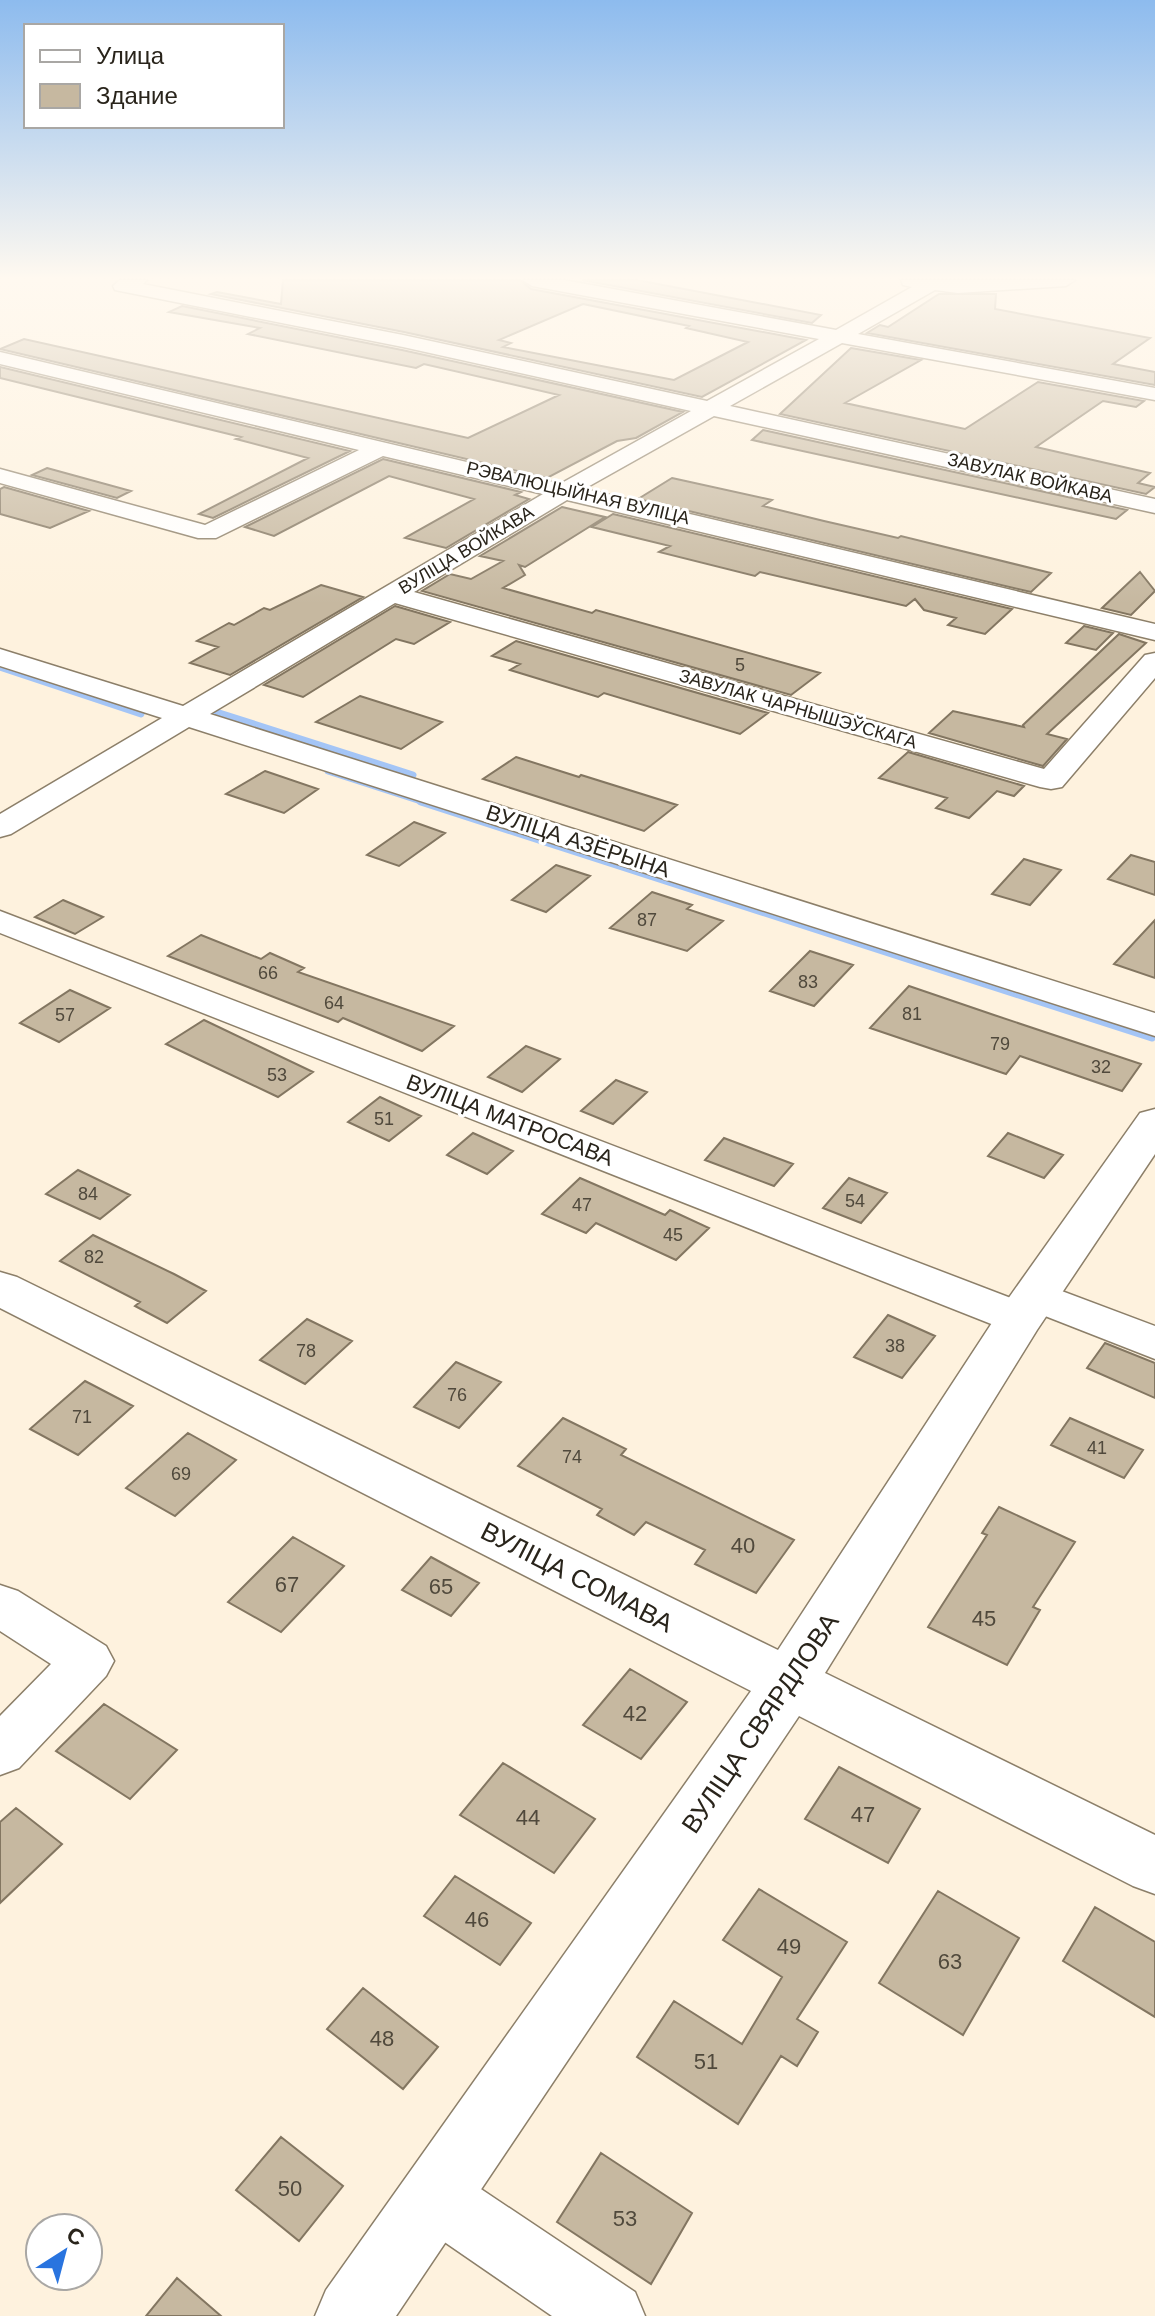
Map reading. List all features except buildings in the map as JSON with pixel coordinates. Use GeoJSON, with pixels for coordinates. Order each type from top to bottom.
{"type":"FeatureCollection","features":[{"type":"Feature","properties":{"kind":"main road","name":"ВУЛІЦА СВЯРДЛОВА"},"geometry":{"type":"LineString","coordinates":[[352,2316],[824,1630],[1027,1307],[1155,1122]]}},
{"type":"Feature","properties":{"kind":"main road","name":"ВУЛІЦА СОМАВА"},"geometry":{"type":"LineString","coordinates":[[0,1288],[1155,1866]]}},
{"type":"Feature","properties":{"kind":"street","name":"РЭВАЛЮЦЫЙНАЯ ВУЛІЦА"},"geometry":{"type":"LineString","coordinates":[[129,388],[1155,632]]}},
{"type":"Feature","properties":{"kind":"street","name":"ЗАВУЛАК ВОЙКАВА"},"geometry":{"type":"LineString","coordinates":[[621,388],[1155,506]]}},
{"type":"Feature","properties":{"kind":"street","name":"ВУЛІЦА ВОЙКАВА"},"geometry":{"type":"LineString","coordinates":[[0,827],[566,490],[749,388]]}},
{"type":"Feature","properties":{"kind":"street"},"geometry":{"type":"LineString","coordinates":[[1122,388],[1155,394]]}},
{"type":"Feature","properties":{"kind":"street"},"geometry":{"type":"LineString","coordinates":[[0,476],[207,533],[383,447]]}},
{"type":"Feature","properties":{"kind":"street","name":"ЗАВУЛАК ЧАРНЫШЭЎСКАГА"},"geometry":{"type":"LineString","coordinates":[[392,594],[1051,780],[1155,661]]}},
{"type":"Feature","properties":{"kind":"street","name":"ВУЛІЦА АЗЁРЫНА"},"geometry":{"type":"LineString","coordinates":[[0,657],[1155,1025]]}},
{"type":"Feature","properties":{"kind":"street","name":"ВУЛІЦА МАТРОСАВА"},"geometry":{"type":"LineString","coordinates":[[0,921],[1027,1307],[1155,1343]]}},
{"type":"Feature","properties":{"kind":"street"},"geometry":{"type":"LineString","coordinates":[[0,1605],[88,1661],[0,1752]]}},
{"type":"Feature","properties":{"kind":"street"},"geometry":{"type":"LineString","coordinates":[[434,2196],[611,2316]]}},
{"type":"Feature","properties":{"kind":"waterway"},"geometry":{"type":"LineString","coordinates":[[0,667],[141,714]]}},
{"type":"Feature","properties":{"kind":"waterway"},"geometry":{"type":"LineString","coordinates":[[213,711],[413,775]]}},
{"type":"Feature","properties":{"kind":"waterway"},"geometry":{"type":"LineString","coordinates":[[328,771],[427,803]]}},
{"type":"Feature","properties":{"kind":"waterway"},"geometry":{"type":"LineString","coordinates":[[421,801],[1152,1037]]}}]}
